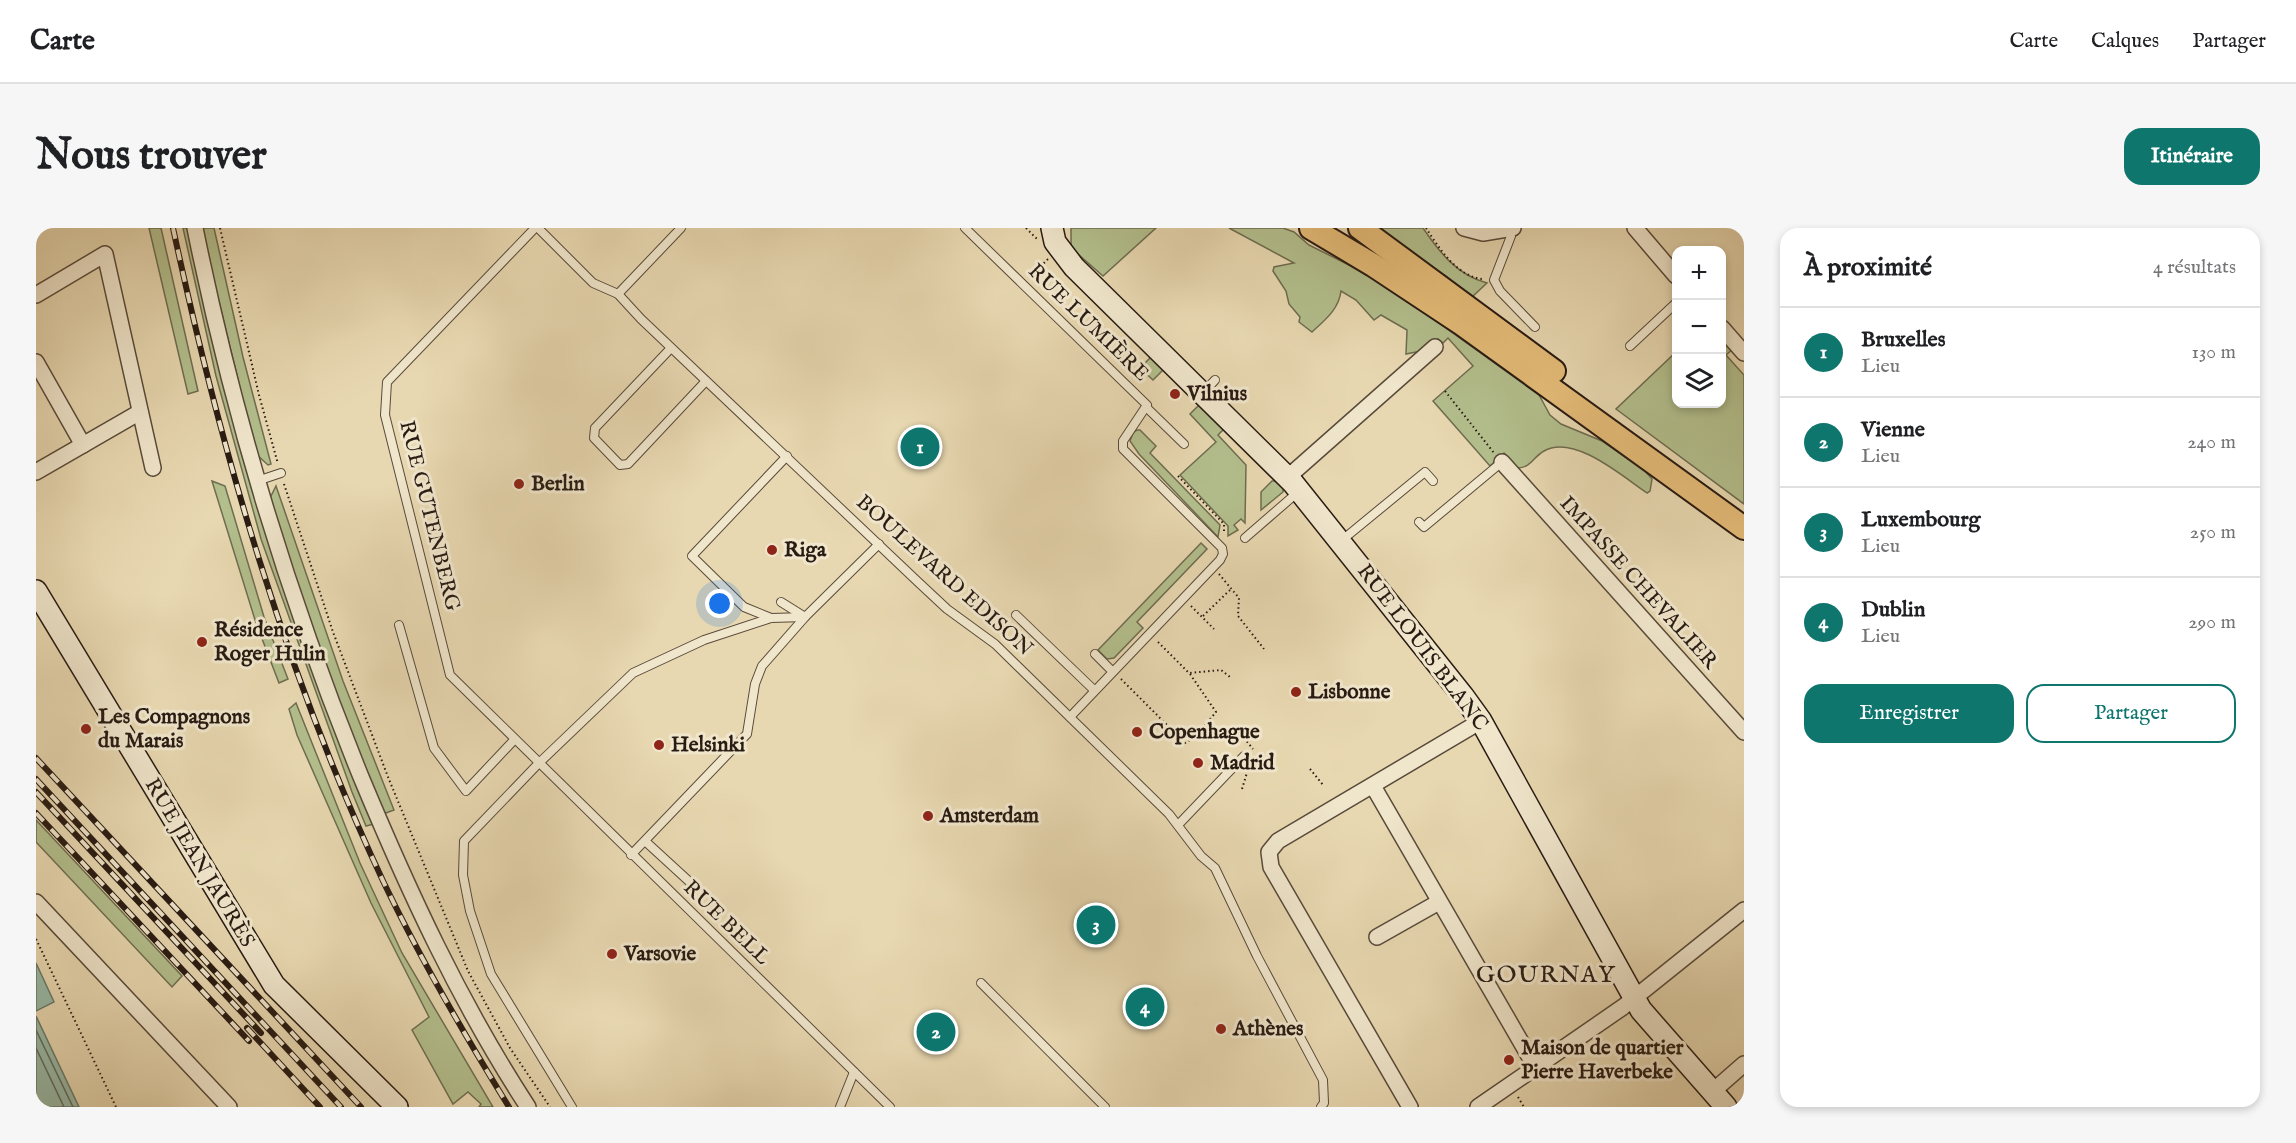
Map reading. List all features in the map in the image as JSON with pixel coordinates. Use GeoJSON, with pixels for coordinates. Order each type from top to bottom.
{"type":"FeatureCollection","features":[{"type":"Feature","properties":{"kind":"main road"},"geometry":{"type":"LineString","coordinates":[[1311,228],[1454,318],[1744,528]]}},
{"type":"Feature","properties":{"kind":"main road"},"geometry":{"type":"LineString","coordinates":[[1360,228],[1744,513]]}},
{"type":"Feature","properties":{"kind":"street"},"geometry":{"type":"LineString","coordinates":[[195,228],[231,386],[257,481],[312,650],[412,899],[467,1007],[528,1107]]}},
{"type":"Feature","properties":{"kind":"street","name":"RUE LOUIS BLANC"},"geometry":{"type":"LineString","coordinates":[[1052,228],[1055,242],[1074,267],[1209,386],[1293,484],[1481,721],[1591,906],[1634,999],[1648,1019],[1719,1100]]}},
{"type":"Feature","properties":{"kind":"street","name":"RUE LOUIS BLANC"},"geometry":{"type":"LineString","coordinates":[[1061,228],[1062,243],[1074,267]]}},
{"type":"Feature","properties":{"kind":"street"},"geometry":{"type":"LineString","coordinates":[[1464,228],[1483,233],[1512,229]]}},
{"type":"Feature","properties":{"kind":"street"},"geometry":{"type":"LineString","coordinates":[[1635,228],[1672,270]]}},
{"type":"Feature","properties":{"kind":"street"},"geometry":{"type":"LineString","coordinates":[[36,295],[105,254],[153,468]]}},
{"type":"Feature","properties":{"kind":"street"},"geometry":{"type":"LineString","coordinates":[[1726,333],[1744,353]]}},
{"type":"Feature","properties":{"kind":"street"},"geometry":{"type":"LineString","coordinates":[[1293,484],[1435,347]]}},
{"type":"Feature","properties":{"kind":"street"},"geometry":{"type":"LineString","coordinates":[[36,362],[83,445]]}},
{"type":"Feature","properties":{"kind":"street"},"geometry":{"type":"LineString","coordinates":[[36,472],[140,412]]}},
{"type":"Feature","properties":{"kind":"street","name":"IMPASSE CHEVALIER"},"geometry":{"type":"LineString","coordinates":[[1502,462],[1744,732]]}},
{"type":"Feature","properties":{"kind":"street","name":"RUE JEAN JAURÈS"},"geometry":{"type":"LineString","coordinates":[[36,591],[274,985],[397,1107]]}},
{"type":"Feature","properties":{"kind":"street"},"geometry":{"type":"LineString","coordinates":[[1410,1107],[1271,867],[1269,858],[1271,848],[1481,721]]}},
{"type":"Feature","properties":{"kind":"street"},"geometry":{"type":"LineString","coordinates":[[1373,786],[1536,1068]]}},
{"type":"Feature","properties":{"kind":"street"},"geometry":{"type":"LineString","coordinates":[[36,902],[229,1107]]}},
{"type":"Feature","properties":{"kind":"street"},"geometry":{"type":"LineString","coordinates":[[1377,937],[1439,902]]}},
{"type":"Feature","properties":{"kind":"street"},"geometry":{"type":"LineString","coordinates":[[1478,1107],[1634,999],[1744,910]]}},
{"type":"Feature","properties":{"kind":"street"},"geometry":{"type":"LineString","coordinates":[[1719,1100],[1744,1064]]}},
{"type":"Feature","properties":{"kind":"lane"},"geometry":{"type":"LineString","coordinates":[[537,228],[593,284],[618,294],[681,228]]}},
{"type":"Feature","properties":{"kind":"lane","name":"RUE GUTENBERG"},"geometry":{"type":"LineString","coordinates":[[537,228],[387,382],[385,416],[450,675],[538,764]]}},
{"type":"Feature","properties":{"kind":"lane","name":"RUE LUMIÈRE"},"geometry":{"type":"LineString","coordinates":[[965,228],[1148,405],[1123,441],[1123,449],[1223,551]]}},
{"type":"Feature","properties":{"kind":"lane"},"geometry":{"type":"LineString","coordinates":[[1512,229],[1494,276],[1500,291],[1535,327]]}},
{"type":"Feature","properties":{"kind":"lane","name":"BOULEVARD EDISON"},"geometry":{"type":"LineString","coordinates":[[618,294],[671,348],[947,609],[995,644],[1178,825],[1202,856],[1213,866],[1257,956],[1323,1080],[1325,1090],[1321,1107]]}},
{"type":"Feature","properties":{"kind":"lane"},"geometry":{"type":"LineString","coordinates":[[1630,346],[1672,308]]}},
{"type":"Feature","properties":{"kind":"lane"},"geometry":{"type":"LineString","coordinates":[[671,348],[595,428],[594,438],[620,465],[628,465],[706,381]]}},
{"type":"Feature","properties":{"kind":"lane"},"geometry":{"type":"LineString","coordinates":[[1147,408],[1184,444]]}},
{"type":"Feature","properties":{"kind":"lane"},"geometry":{"type":"LineString","coordinates":[[771,618],[744,607],[692,556],[787,456]]}},
{"type":"Feature","properties":{"kind":"lane"},"geometry":{"type":"LineString","coordinates":[[1419,522],[1424,527],[1502,462]]}},
{"type":"Feature","properties":{"kind":"lane"},"geometry":{"type":"LineString","coordinates":[[1340,542],[1425,472],[1433,481]]}},
{"type":"Feature","properties":{"kind":"lane"},"geometry":{"type":"LineString","coordinates":[[257,481],[281,473]]}},
{"type":"Feature","properties":{"kind":"lane"},"geometry":{"type":"LineString","coordinates":[[1245,538],[1293,484]]}},
{"type":"Feature","properties":{"kind":"lane"},"geometry":{"type":"LineString","coordinates":[[631,855],[747,734],[755,684],[762,666],[805,618],[879,544]]}},
{"type":"Feature","properties":{"kind":"lane"},"geometry":{"type":"LineString","coordinates":[[1070,717],[1213,567],[1223,551]]}},
{"type":"Feature","properties":{"kind":"lane"},"geometry":{"type":"LineString","coordinates":[[781,602],[805,618]]}},
{"type":"Feature","properties":{"kind":"lane"},"geometry":{"type":"LineString","coordinates":[[1016,615],[1094,690]]}},
{"type":"Feature","properties":{"kind":"lane"},"geometry":{"type":"LineString","coordinates":[[572,1107],[491,974],[470,911],[463,875],[464,841],[538,764],[633,673],[704,640],[771,618],[805,618]]}},
{"type":"Feature","properties":{"kind":"lane"},"geometry":{"type":"LineString","coordinates":[[399,625],[434,748],[466,791],[514,740]]}},
{"type":"Feature","properties":{"kind":"lane"},"geometry":{"type":"LineString","coordinates":[[1095,654],[1112,671]]}},
{"type":"Feature","properties":{"kind":"lane"},"geometry":{"type":"LineString","coordinates":[[1178,825],[1244,756]]}},
{"type":"Feature","properties":{"kind":"lane","name":"RUE BELL"},"geometry":{"type":"LineString","coordinates":[[538,764],[890,1107]]}},
{"type":"Feature","properties":{"kind":"lane"},"geometry":{"type":"LineString","coordinates":[[645,841],[693,885]]}},
{"type":"Feature","properties":{"kind":"lane"},"geometry":{"type":"LineString","coordinates":[[981,983],[1105,1107]]}},
{"type":"Feature","properties":{"kind":"lane"},"geometry":{"type":"LineString","coordinates":[[840,1107],[854,1072]]}},
{"type":"Feature","properties":{"kind":"path"},"geometry":{"type":"LineString","coordinates":[[220,228],[253,371],[281,473],[337,644],[388,777],[468,971],[510,1048],[550,1107]]}},
{"type":"Feature","properties":{"kind":"path"},"geometry":{"type":"LineString","coordinates":[[1426,228],[1436,244],[1464,272],[1482,279],[1494,276]]}},
{"type":"Feature","properties":{"kind":"path"},"geometry":{"type":"LineString","coordinates":[[1029,278],[1051,255]]}},
{"type":"Feature","properties":{"kind":"path"},"geometry":{"type":"LineString","coordinates":[[1445,391],[1502,462]]}},
{"type":"Feature","properties":{"kind":"path"},"geometry":{"type":"LineString","coordinates":[[1178,476],[1224,524],[1223,551]]}},
{"type":"Feature","properties":{"kind":"path"},"geometry":{"type":"LineString","coordinates":[[1213,567],[1239,598],[1238,616],[1264,649]]}},
{"type":"Feature","properties":{"kind":"path"},"geometry":{"type":"LineString","coordinates":[[1202,617],[1231,589]]}},
{"type":"Feature","properties":{"kind":"path"},"geometry":{"type":"LineString","coordinates":[[1183,598],[1214,628]]}},
{"type":"Feature","properties":{"kind":"path"},"geometry":{"type":"LineString","coordinates":[[1112,671],[1185,742],[1197,739],[1216,712],[1190,673],[1149,633]]}},
{"type":"Feature","properties":{"kind":"path"},"geometry":{"type":"LineString","coordinates":[[1190,673],[1221,670],[1230,677]]}},
{"type":"Feature","properties":{"kind":"path"},"geometry":{"type":"LineString","coordinates":[[1310,769],[1323,785]]}},
{"type":"Feature","properties":{"kind":"path"},"geometry":{"type":"LineString","coordinates":[[36,939],[116,1107]]}},
{"type":"Feature","properties":{"kind":"green space"},"geometry":{"type":"Polygon","coordinates":[[[149,228],[161,228],[198,391],[188,394],[149,228]]]}},
{"type":"Feature","properties":{"kind":"green space"},"geometry":{"type":"Polygon","coordinates":[[[183,228],[188,228],[238,441],[253,493],[299,635],[374,824],[366,826],[352,792],[261,539],[216,376],[183,228]]]}},
{"type":"Feature","properties":{"kind":"green space"},"geometry":{"type":"Polygon","coordinates":[[[201,228],[214,228],[243,357],[271,464],[268,465],[256,454],[201,228]]]}},
{"type":"Feature","properties":{"kind":"green space"},"geometry":{"type":"Polygon","coordinates":[[[1071,228],[1156,228],[1103,276],[1071,248],[1071,228]]]}},
{"type":"Feature","properties":{"kind":"green space"},"geometry":{"type":"Polygon","coordinates":[[[1229,228],[1283,228],[1294,232],[1309,245],[1357,269],[1411,303],[1539,395],[1550,415],[1561,424],[1602,441],[1644,470],[1652,479],[1650,491],[1647,493],[1597,459],[1569,448],[1556,447],[1544,451],[1526,466],[1518,468],[1504,453],[1490,466],[1433,401],[1473,366],[1448,338],[1443,343],[1438,339],[1426,350],[1406,354],[1407,330],[1381,315],[1374,320],[1356,300],[1341,291],[1334,309],[1312,332],[1299,322],[1300,317],[1289,304],[1286,291],[1273,271],[1274,267],[1294,263],[1229,228]]]}},
{"type":"Feature","properties":{"kind":"green space"},"geometry":{"type":"Polygon","coordinates":[[[1370,228],[1423,228],[1458,269],[1487,283],[1472,297],[1446,276],[1370,228]]]}},
{"type":"Feature","properties":{"kind":"green space"},"geometry":{"type":"Polygon","coordinates":[[[1726,341],[1733,349],[1726,355],[1726,341]]]}},
{"type":"Feature","properties":{"kind":"green space"},"geometry":{"type":"Polygon","coordinates":[[[1154,354],[1167,366],[1153,380],[1140,368],[1154,354]]]}},
{"type":"Feature","properties":{"kind":"green space"},"geometry":{"type":"Polygon","coordinates":[[[1726,355],[1744,375],[1744,504],[1616,409],[1672,356],[1672,408],[1726,408],[1726,355]]]}},
{"type":"Feature","properties":{"kind":"green space"},"geometry":{"type":"Polygon","coordinates":[[[1203,401],[1227,426],[1218,435],[1246,465],[1245,523],[1241,519],[1234,525],[1238,530],[1228,536],[1228,526],[1180,475],[1216,442],[1190,414],[1203,401]]]}},
{"type":"Feature","properties":{"kind":"green space"},"geometry":{"type":"Polygon","coordinates":[[[1137,430],[1140,430],[1156,446],[1150,453],[1220,525],[1218,537],[1139,454],[1130,441],[1137,430]]]}},
{"type":"Feature","properties":{"kind":"green space"},"geometry":{"type":"Polygon","coordinates":[[[212,481],[225,486],[264,617],[288,679],[279,683],[256,623],[212,481]]]}},
{"type":"Feature","properties":{"kind":"green space"},"geometry":{"type":"Polygon","coordinates":[[[1272,481],[1283,484],[1283,492],[1261,510],[1261,492],[1272,481]]]}},
{"type":"Feature","properties":{"kind":"green space"},"geometry":{"type":"Polygon","coordinates":[[[276,486],[343,681],[394,810],[383,814],[316,645],[270,498],[276,486]]]}},
{"type":"Feature","properties":{"kind":"green space"},"geometry":{"type":"Polygon","coordinates":[[[1201,543],[1207,549],[1137,622],[1143,628],[1114,658],[1107,659],[1098,650],[1201,543]]]}},
{"type":"Feature","properties":{"kind":"green space"},"geometry":{"type":"Polygon","coordinates":[[[296,703],[360,863],[402,953],[493,1107],[479,1107],[481,1104],[468,1092],[453,1104],[412,1030],[429,1017],[371,903],[297,735],[289,709],[296,703]]]}},
{"type":"Feature","properties":{"kind":"green space"},"geometry":{"type":"Polygon","coordinates":[[[36,820],[182,976],[172,987],[36,842],[36,820]]]}},
{"type":"Feature","properties":{"kind":"water"},"geometry":{"type":"Polygon","coordinates":[[[36,963],[54,1002],[36,1011],[36,963]]]}},
{"type":"Feature","properties":{"kind":"water"},"geometry":{"type":"Polygon","coordinates":[[[36,1016],[79,1107],[36,1107],[36,1016]]]}},
{"type":"Feature","properties":{"kind":"railway"},"geometry":{"type":"LineString","coordinates":[[173,228],[212,396],[235,479],[260,562],[316,724],[398,912],[509,1107]]}},
{"type":"Feature","properties":{"kind":"railway"},"geometry":{"type":"LineString","coordinates":[[36,758],[361,1107]]}},
{"type":"Feature","properties":{"kind":"railway"},"geometry":{"type":"LineString","coordinates":[[36,779],[341,1107]]}},
{"type":"Feature","properties":{"kind":"railway"},"geometry":{"type":"LineString","coordinates":[[36,792],[261,1033]]}},
{"type":"Feature","properties":{"kind":"railway"},"geometry":{"type":"LineString","coordinates":[[36,813],[249,1041]]}},
{"type":"Feature","properties":{"kind":"railway"},"geometry":{"type":"LineString","coordinates":[[247,1028],[320,1107]]}},
{"type":"Feature","properties":{"kind":"place","name":"Vilnius"},"geometry":{"type":"Point","coordinates":[1175,394]}},
{"type":"Feature","properties":{"kind":"place","name":"Bruxelles"},"geometry":{"type":"Point","coordinates":[920,447]}},
{"type":"Feature","properties":{"kind":"place","name":"Berlin"},"geometry":{"type":"Point","coordinates":[519,484]}},
{"type":"Feature","properties":{"kind":"place","name":"Riga"},"geometry":{"type":"Point","coordinates":[772,550]}},
{"type":"Feature","properties":{"kind":"place","name":"Résidence Roger Hulin"},"geometry":{"type":"Point","coordinates":[202,642]}},
{"type":"Feature","properties":{"kind":"place","name":"Lisbonne"},"geometry":{"type":"Point","coordinates":[1296,692]}},
{"type":"Feature","properties":{"kind":"place","name":"Les Compagnons du Marais"},"geometry":{"type":"Point","coordinates":[86,729]}},
{"type":"Feature","properties":{"kind":"place","name":"Copenhague"},"geometry":{"type":"Point","coordinates":[1137,732]}},
{"type":"Feature","properties":{"kind":"place","name":"Helsinki"},"geometry":{"type":"Point","coordinates":[659,745]}},
{"type":"Feature","properties":{"kind":"place","name":"Madrid"},"geometry":{"type":"Point","coordinates":[1198,763]}},
{"type":"Feature","properties":{"kind":"place","name":"Amsterdam"},"geometry":{"type":"Point","coordinates":[928,816]}},
{"type":"Feature","properties":{"kind":"place","name":"Luxembourg"},"geometry":{"type":"Point","coordinates":[1096,925]}},
{"type":"Feature","properties":{"kind":"place","name":"Varsovie"},"geometry":{"type":"Point","coordinates":[612,954]}},
{"type":"Feature","properties":{"kind":"place","name":"Dublin"},"geometry":{"type":"Point","coordinates":[1145,1007]}},
{"type":"Feature","properties":{"kind":"place","name":"Athènes"},"geometry":{"type":"Point","coordinates":[1221,1029]}},
{"type":"Feature","properties":{"kind":"place","name":"Vienne"},"geometry":{"type":"Point","coordinates":[936,1032]}},
{"type":"Feature","properties":{"kind":"place","name":"Maison de quartier Pierre Haverbeke"},"geometry":{"type":"Point","coordinates":[1509,1060]}},
{"type":"Feature","properties":{"kind":"district","name":"GOURNAY"},"geometry":{"type":"Point","coordinates":[1546,975]}}]}
